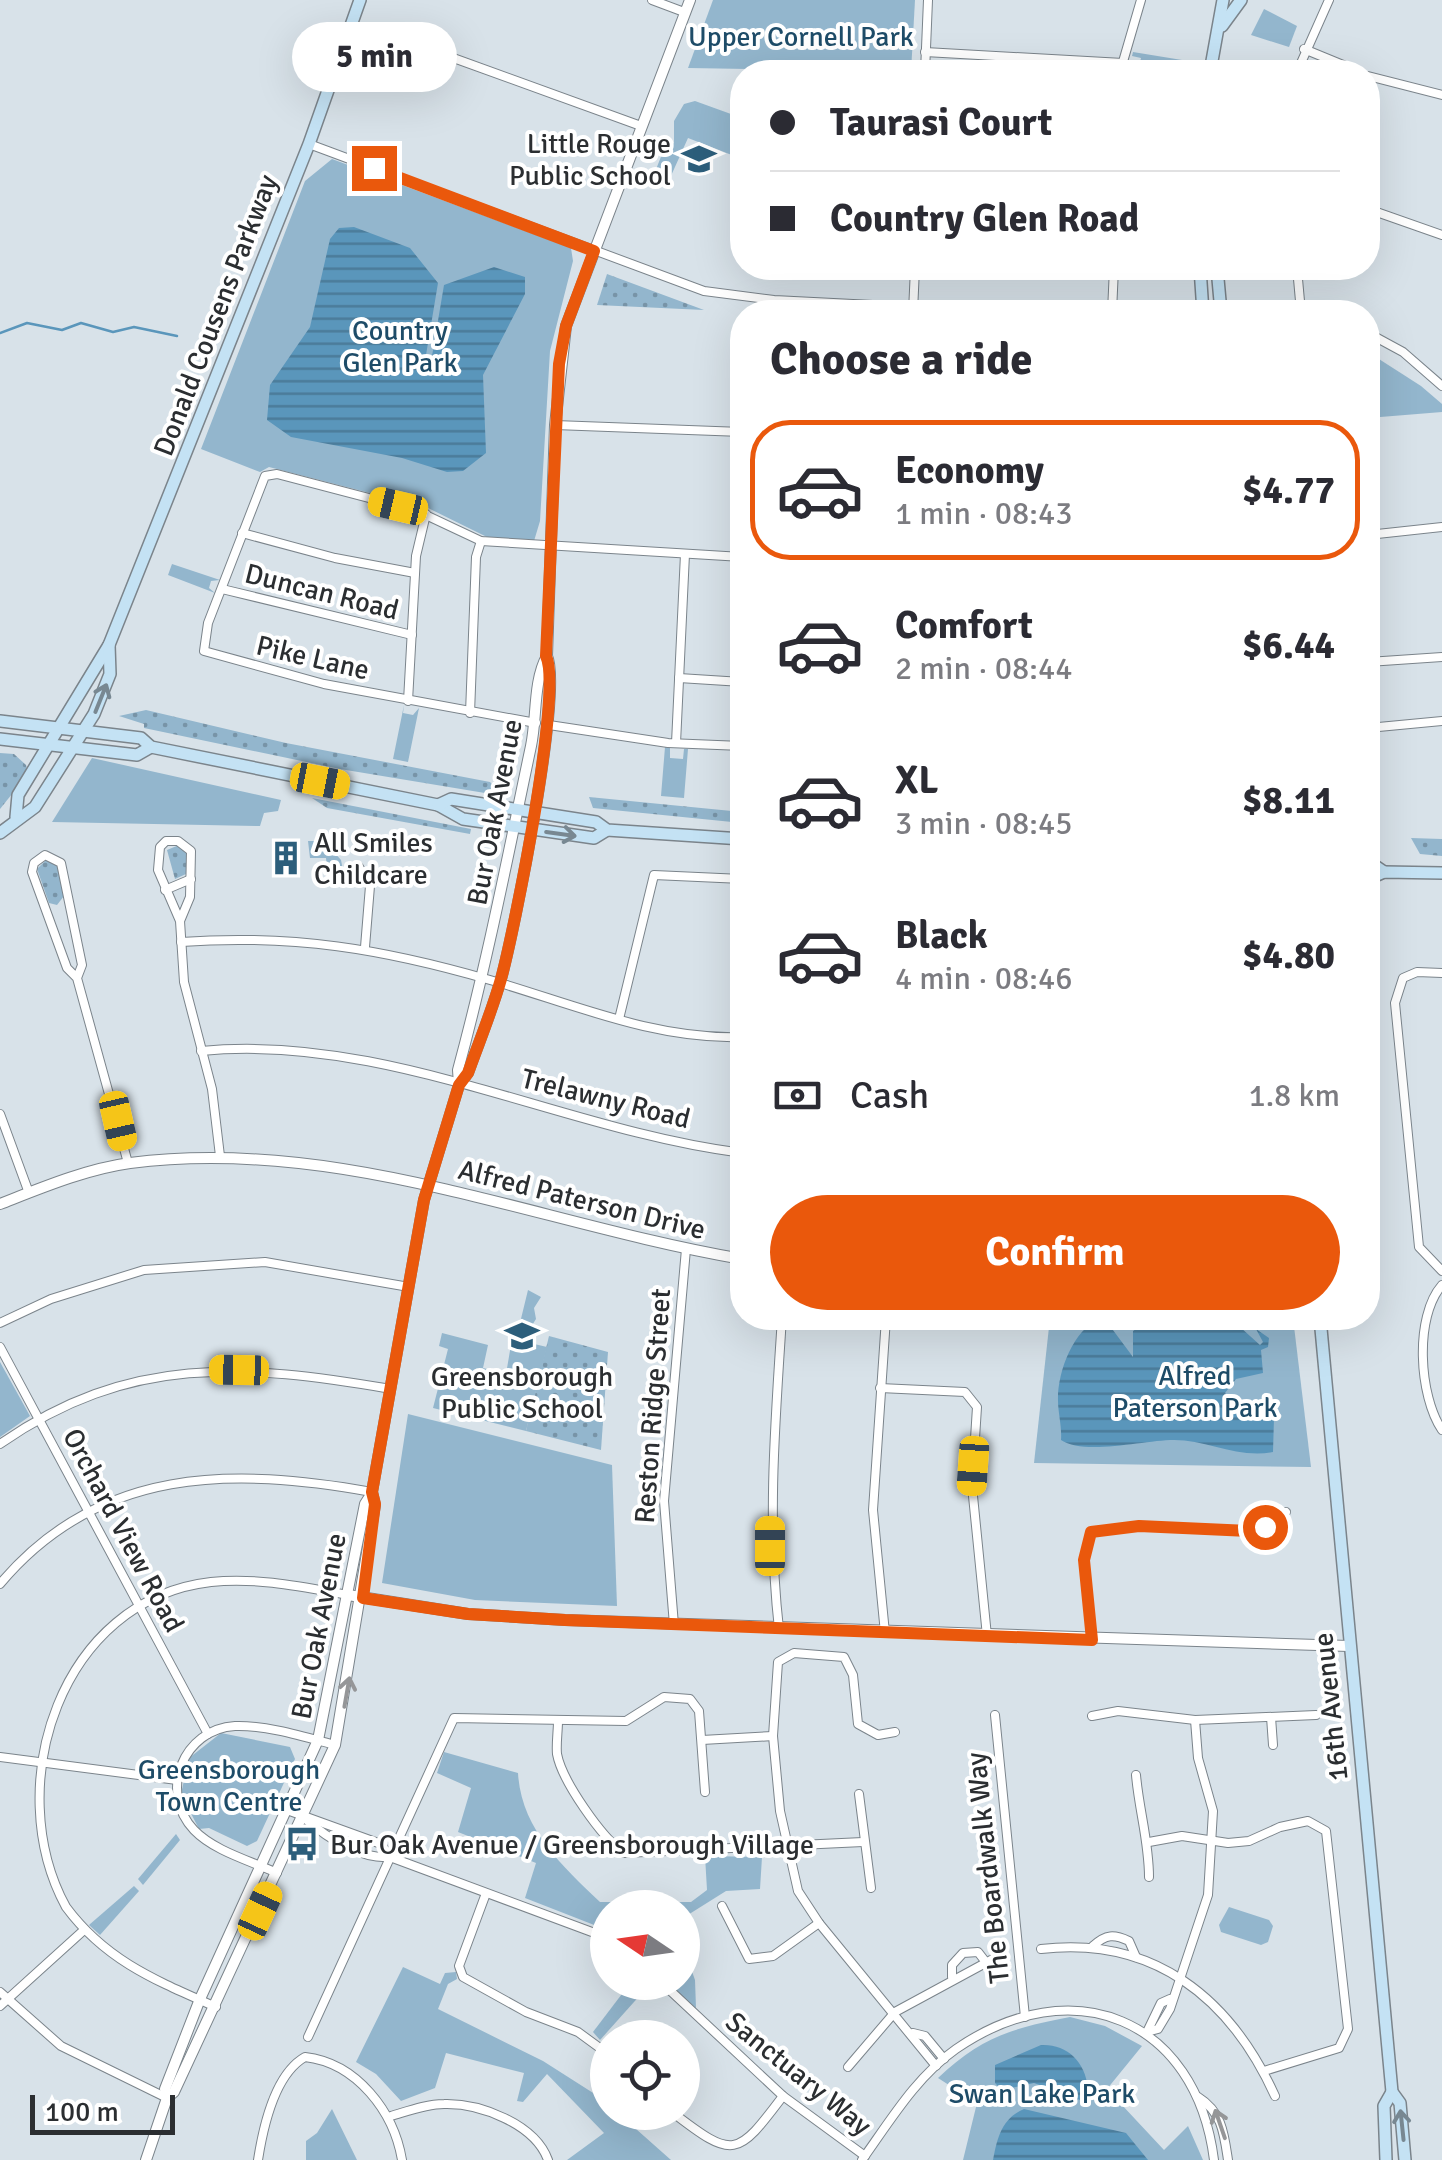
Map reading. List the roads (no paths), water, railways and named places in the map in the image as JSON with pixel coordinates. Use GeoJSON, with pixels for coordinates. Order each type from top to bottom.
{"type":"FeatureCollection","features":[{"type":"Feature","properties":{"kind":"main road","name":"Donald Cousens Parkway"},"geometry":{"type":"LineString","coordinates":[[16,817],[18,795],[64,725],[92,666],[109,645],[309,144],[360,0]]}},
{"type":"Feature","properties":{"kind":"main road"},"geometry":{"type":"LineString","coordinates":[[1213,60],[1222,26],[1223,0]]}},
{"type":"Feature","properties":{"kind":"main road"},"geometry":{"type":"LineString","coordinates":[[1222,26],[1241,0]]}},
{"type":"Feature","properties":{"kind":"main road","name":"Donald Cousens Parkway"},"geometry":{"type":"LineString","coordinates":[[0,833],[16,817],[35,808],[85,728],[110,674],[109,645]]}},
{"type":"Feature","properties":{"kind":"main road"},"geometry":{"type":"LineString","coordinates":[[0,721],[64,725],[140,738],[151,747],[438,805],[463,819],[594,838],[607,830]]}},
{"type":"Feature","properties":{"kind":"main road"},"geometry":{"type":"LineString","coordinates":[[0,739],[137,755],[151,747]]}},
{"type":"Feature","properties":{"kind":"main road"},"geometry":{"type":"LineString","coordinates":[[438,805],[451,799],[596,822],[607,830],[730,838]]}},
{"type":"Feature","properties":{"kind":"main road"},"geometry":{"type":"LineString","coordinates":[[1380,870],[1384,872]]}},
{"type":"Feature","properties":{"kind":"main road"},"geometry":{"type":"LineString","coordinates":[[1380,874],[1442,874]]}},
{"type":"Feature","properties":{"kind":"main road","name":"16th Avenue"},"geometry":{"type":"LineString","coordinates":[[1321,1330],[1392,2092],[1400,2103],[1405,2160]]}},
{"type":"Feature","properties":{"kind":"main road","name":"16th Avenue"},"geometry":{"type":"LineString","coordinates":[[1386,2160],[1384,2106],[1392,2092]]}},
{"type":"Feature","properties":{"kind":"street"},"geometry":{"type":"LineString","coordinates":[[652,0],[684,12]]}},
{"type":"Feature","properties":{"kind":"street","name":"Bur Oak Avenue"},"geometry":{"type":"LineString","coordinates":[[459,1085],[458,1070],[484,978],[536,723],[541,666],[546,656],[555,425],[566,326],[690,0]]}},
{"type":"Feature","properties":{"kind":"street"},"geometry":{"type":"LineString","coordinates":[[925,60],[928,0]]}},
{"type":"Feature","properties":{"kind":"street"},"geometry":{"type":"LineString","coordinates":[[1124,60],[1140,0]]}},
{"type":"Feature","properties":{"kind":"street"},"geometry":{"type":"LineString","coordinates":[[1301,60],[1328,0]]}},
{"type":"Feature","properties":{"kind":"street"},"geometry":{"type":"LineString","coordinates":[[423,46],[641,126]]}},
{"type":"Feature","properties":{"kind":"street"},"geometry":{"type":"LineString","coordinates":[[1304,49],[1331,60]]}},
{"type":"Feature","properties":{"kind":"street"},"geometry":{"type":"LineString","coordinates":[[925,52],[1024,60]]}},
{"type":"Feature","properties":{"kind":"street"},"geometry":{"type":"LineString","coordinates":[[1380,79],[1442,95]]}},
{"type":"Feature","properties":{"kind":"street"},"geometry":{"type":"LineString","coordinates":[[309,144],[726,296],[779,300]]}},
{"type":"Feature","properties":{"kind":"street"},"geometry":{"type":"LineString","coordinates":[[1380,213],[1442,235]]}},
{"type":"Feature","properties":{"kind":"street"},"geometry":{"type":"LineString","coordinates":[[1380,340],[1403,352],[1442,386]]}},
{"type":"Feature","properties":{"kind":"street"},"geometry":{"type":"LineString","coordinates":[[555,425],[730,432]]}},
{"type":"Feature","properties":{"kind":"street","name":"Pike Lane"},"geometry":{"type":"LineString","coordinates":[[426,514],[270,474],[261,483],[203,641],[207,653],[295,678],[536,723]]}},
{"type":"Feature","properties":{"kind":"street"},"geometry":{"type":"LineString","coordinates":[[408,701],[415,573],[426,514],[481,541],[730,556]]}},
{"type":"Feature","properties":{"kind":"street"},"geometry":{"type":"LineString","coordinates":[[1380,534],[1442,527]]}},
{"type":"Feature","properties":{"kind":"street"},"geometry":{"type":"LineString","coordinates":[[242,533],[335,558],[415,573]]}},
{"type":"Feature","properties":{"kind":"street"},"geometry":{"type":"LineString","coordinates":[[470,713],[481,541]]}},
{"type":"Feature","properties":{"kind":"street"},"geometry":{"type":"LineString","coordinates":[[676,744],[685,554]]}},
{"type":"Feature","properties":{"kind":"street","name":"Duncan Road"},"geometry":{"type":"LineString","coordinates":[[222,589],[412,635]]}},
{"type":"Feature","properties":{"kind":"street","name":"Bur Oak Avenue"},"geometry":{"type":"LineString","coordinates":[[146,2160],[166,2098],[164,2090],[200,2000],[318,1740],[365,1504],[372,1492],[428,1184],[459,1085],[468,1073],[500,983],[549,725],[551,665],[546,656]]}},
{"type":"Feature","properties":{"kind":"street"},"geometry":{"type":"LineString","coordinates":[[1380,661],[1442,657]]}},
{"type":"Feature","properties":{"kind":"street"},"geometry":{"type":"LineString","coordinates":[[680,678],[730,681]]}},
{"type":"Feature","properties":{"kind":"street"},"geometry":{"type":"LineString","coordinates":[[1380,727],[1442,721]]}},
{"type":"Feature","properties":{"kind":"street"},"geometry":{"type":"LineString","coordinates":[[549,725],[676,744],[730,746]]}},
{"type":"Feature","properties":{"kind":"street"},"geometry":{"type":"LineString","coordinates":[[180,921],[187,912],[190,851],[184,844],[166,841],[158,857],[165,890],[180,921],[184,982],[215,1103],[220,1156]]}},
{"type":"Feature","properties":{"kind":"street"},"geometry":{"type":"LineString","coordinates":[[77,978],[82,965],[62,863],[53,856],[42,856],[32,872],[66,968],[77,978],[128,1164]]}},
{"type":"Feature","properties":{"kind":"street"},"geometry":{"type":"LineString","coordinates":[[359,867],[370,886],[365,947]]}},
{"type":"Feature","properties":{"kind":"street"},"geometry":{"type":"LineString","coordinates":[[619,1019],[654,875],[730,878]]}},
{"type":"Feature","properties":{"kind":"street"},"geometry":{"type":"LineString","coordinates":[[165,890],[191,879]]}},
{"type":"Feature","properties":{"kind":"street"},"geometry":{"type":"LineString","coordinates":[[50,922],[72,914]]}},
{"type":"Feature","properties":{"kind":"street"},"geometry":{"type":"LineString","coordinates":[[182,942],[254,937],[365,947],[661,1031],[730,1036]]}},
{"type":"Feature","properties":{"kind":"street"},"geometry":{"type":"LineString","coordinates":[[1442,973],[1417,972],[1403,978],[1395,1002],[1420,1247],[1442,1271]]}},
{"type":"Feature","properties":{"kind":"street","name":"Trelawny Road"},"geometry":{"type":"LineString","coordinates":[[201,1051],[242,1047],[320,1053],[730,1150]]}},
{"type":"Feature","properties":{"kind":"street"},"geometry":{"type":"LineString","coordinates":[[0,1114],[29,1192]]}},
{"type":"Feature","properties":{"kind":"street","name":"Alfred Paterson Drive"},"geometry":{"type":"LineString","coordinates":[[0,1204],[128,1164],[220,1156],[326,1164],[428,1184],[730,1257]]}},
{"type":"Feature","properties":{"kind":"street","name":"Reston Ridge Street"},"geometry":{"type":"LineString","coordinates":[[674,1625],[664,1502],[686,1249]]}},
{"type":"Feature","properties":{"kind":"street"},"geometry":{"type":"LineString","coordinates":[[0,1322],[109,1278],[163,1268],[266,1262],[409,1286]]}},
{"type":"Feature","properties":{"kind":"street"},"geometry":{"type":"LineString","coordinates":[[1442,1285],[1431,1298],[1424,1334],[1431,1414],[1442,1430]]}},
{"type":"Feature","properties":{"kind":"street"},"geometry":{"type":"LineString","coordinates":[[779,1629],[770,1497],[781,1330]]}},
{"type":"Feature","properties":{"kind":"street"},"geometry":{"type":"LineString","coordinates":[[884,1633],[873,1510],[885,1330]]}},
{"type":"Feature","properties":{"kind":"street","name":"Orchard View Road"},"geometry":{"type":"LineString","coordinates":[[0,1347],[208,1734]]}},
{"type":"Feature","properties":{"kind":"street"},"geometry":{"type":"LineString","coordinates":[[0,1444],[40,1419],[108,1390],[212,1370],[300,1373],[390,1389]]}},
{"type":"Feature","properties":{"kind":"street"},"geometry":{"type":"LineString","coordinates":[[880,1388],[965,1392],[977,1407],[972,1486],[987,1636]]}},
{"type":"Feature","properties":{"kind":"street"},"geometry":{"type":"LineString","coordinates":[[0,1584],[37,1546],[90,1512],[158,1484],[231,1476],[289,1479],[372,1492]]}},
{"type":"Feature","properties":{"kind":"street","name":"Bur Oak Avenue"},"geometry":{"type":"LineString","coordinates":[[166,2098],[174,2092],[216,2006],[336,1744],[363,1598],[375,1504],[372,1492]]}},
{"type":"Feature","properties":{"kind":"street"},"geometry":{"type":"LineString","coordinates":[[1092,1640],[1084,1560],[1091,1532],[1139,1526],[1249,1531],[1265,1527],[1286,1512]]}},
{"type":"Feature","properties":{"kind":"street"},"geometry":{"type":"LineString","coordinates":[[39,1724],[50,1698],[80,1653],[140,1605],[210,1582],[282,1584],[468,1614],[884,1633],[1349,1646]]}},
{"type":"Feature","properties":{"kind":"street"},"geometry":{"type":"LineString","coordinates":[[895,1732],[878,1735],[858,1724],[853,1675],[844,1657],[794,1653],[778,1662],[773,1736],[788,1849],[798,1891],[819,1923],[913,2033],[936,2066]]}},
{"type":"Feature","properties":{"kind":"street"},"geometry":{"type":"LineString","coordinates":[[308,2037],[454,1718],[485,1715],[626,1721],[664,1697],[679,1696],[695,1705],[705,1792]]}},
{"type":"Feature","properties":{"kind":"street"},"geometry":{"type":"LineString","coordinates":[[1092,1716],[1118,1711],[1195,1720],[1316,1714]]}},
{"type":"Feature","properties":{"kind":"street","name":"The Boardwalk Way"},"geometry":{"type":"LineString","coordinates":[[995,1714],[1025,2016]]}},
{"type":"Feature","properties":{"kind":"street"},"geometry":{"type":"LineString","coordinates":[[1271,1717],[1272,1746]]}},
{"type":"Feature","properties":{"kind":"street"},"geometry":{"type":"LineString","coordinates":[[1148,2032],[1158,2029],[1170,2009],[1170,1999],[1208,1895],[1212,1811],[1198,1758],[1195,1720]]}},
{"type":"Feature","properties":{"kind":"street"},"geometry":{"type":"LineString","coordinates":[[558,1721],[557,1754],[566,1774],[603,1836],[624,1853],[788,1849],[863,1842]]}},
{"type":"Feature","properties":{"kind":"street"},"geometry":{"type":"LineString","coordinates":[[277,1873],[198,1834],[180,1806],[177,1780],[186,1754],[208,1734],[244,1726],[336,1744]]}},
{"type":"Feature","properties":{"kind":"street"},"geometry":{"type":"LineString","coordinates":[[702,1740],[773,1736]]}},
{"type":"Feature","properties":{"kind":"street"},"geometry":{"type":"LineString","coordinates":[[28,1776],[35,1742]]}},
{"type":"Feature","properties":{"kind":"street"},"geometry":{"type":"LineString","coordinates":[[0,1757],[177,1780]]}},
{"type":"Feature","properties":{"kind":"street"},"geometry":{"type":"LineString","coordinates":[[1136,1775],[1142,1827],[1149,1842],[1149,1877]]}},
{"type":"Feature","properties":{"kind":"street"},"geometry":{"type":"LineString","coordinates":[[859,1794],[870,1888]]}},
{"type":"Feature","properties":{"kind":"street"},"geometry":{"type":"LineString","coordinates":[[287,1810],[381,1844],[390,1857]]}},
{"type":"Feature","properties":{"kind":"street"},"geometry":{"type":"LineString","coordinates":[[303,1817],[321,1834],[375,1858],[390,1857],[485,1896],[554,1915],[590,1930]]}},
{"type":"Feature","properties":{"kind":"street"},"geometry":{"type":"LineString","coordinates":[[1149,1842],[1182,1836],[1249,1841],[1280,1826],[1308,1821],[1326,1831],[1348,2028],[1346,2041],[1339,2048],[1264,2072]]}},
{"type":"Feature","properties":{"kind":"street"},"geometry":{"type":"LineString","coordinates":[[34,1844],[48,1878],[84,1930],[114,1959],[216,2006]]}},
{"type":"Feature","properties":{"kind":"street"},"geometry":{"type":"LineString","coordinates":[[485,1896],[458,1966],[463,1977],[590,2041]]}},
{"type":"Feature","properties":{"kind":"street"},"geometry":{"type":"LineString","coordinates":[[722,1906],[750,1959],[774,1956],[819,1923]]}},
{"type":"Feature","properties":{"kind":"street"},"geometry":{"type":"LineString","coordinates":[[3,2003],[84,1930]]}},
{"type":"Feature","properties":{"kind":"street"},"geometry":{"type":"LineString","coordinates":[[1093,1946],[1102,1938],[1119,1936],[1129,1941],[1136,1956]]}},
{"type":"Feature","properties":{"kind":"street"},"geometry":{"type":"LineString","coordinates":[[1041,1949],[1093,1946],[1136,1956],[1179,1978],[1220,2008],[1264,2072],[1275,2096]]}},
{"type":"Feature","properties":{"kind":"street"},"geometry":{"type":"LineString","coordinates":[[848,2067],[895,2012],[952,1977],[988,1961],[978,1952],[963,1953],[952,1965],[952,1977]]}},
{"type":"Feature","properties":{"kind":"street"},"geometry":{"type":"LineString","coordinates":[[0,1992],[3,2003],[61,2046],[166,2098]]}},
{"type":"Feature","properties":{"kind":"street","name":"Sanctuary Way"},"geometry":{"type":"LineString","coordinates":[[680,2000],[782,2096],[864,2158]]}},
{"type":"Feature","properties":{"kind":"street"},"geometry":{"type":"LineString","coordinates":[[864,2158],[936,2066],[974,2039],[1025,2016],[1097,2013],[1148,2032],[1179,2062],[1198,2097],[1214,2160]]}},
{"type":"Feature","properties":{"kind":"street"},"geometry":{"type":"LineString","coordinates":[[913,2033],[925,2036],[944,2059]]}},
{"type":"Feature","properties":{"kind":"street"},"geometry":{"type":"LineString","coordinates":[[258,2160],[264,2127],[281,2086],[292,2066],[305,2057],[338,2070],[374,2096],[391,2116],[402,2160]]}},
{"type":"Feature","properties":{"kind":"street"},"geometry":{"type":"LineString","coordinates":[[691,2130],[701,2139],[732,2150],[742,2147],[782,2096]]}},
{"type":"Feature","properties":{"kind":"street"},"geometry":{"type":"LineString","coordinates":[[1198,2097],[1213,2106],[1224,2129],[1228,2160]]}},
{"type":"Feature","properties":{"kind":"street"},"geometry":{"type":"LineString","coordinates":[[391,2116],[432,2104],[472,2108],[508,2120],[535,2138],[548,2160]]}},
{"type":"Feature","properties":{"kind":"waterway"},"geometry":{"type":"LineString","coordinates":[[0,333],[27,323],[62,330],[81,323],[113,332],[134,327],[177,336]]}},
{"type":"Feature","properties":{"kind":"place","name":"Little Rouge Public School"},"geometry":{"type":"Point","coordinates":[699,159]}},
{"type":"Feature","properties":{"kind":"place","name":"All Smiles Childcare"},"geometry":{"type":"Point","coordinates":[286,858]}},
{"type":"Feature","properties":{"kind":"place","name":"Greensborough Public School"},"geometry":{"type":"Point","coordinates":[522,1336]}},
{"type":"Feature","properties":{"kind":"place","name":"Bur Oak Avenue / Greensborough Village"},"geometry":{"type":"Point","coordinates":[302,1844]}},
{"type":"Feature","properties":{"kind":"park label","name":"Upper Cornell Park"},"geometry":{"type":"Point","coordinates":[801,36]}},
{"type":"Feature","properties":{"kind":"park label","name":"Country Glen Park"},"geometry":{"type":"Point","coordinates":[400,346]}},
{"type":"Feature","properties":{"kind":"park label","name":"Alfred Paterson Park"},"geometry":{"type":"Point","coordinates":[1195,1391]}},
{"type":"Feature","properties":{"kind":"park label","name":"Greensborough Town Centre"},"geometry":{"type":"Point","coordinates":[229,1785]}},
{"type":"Feature","properties":{"kind":"park label","name":"Swan Lake Park"},"geometry":{"type":"Point","coordinates":[1042,2093]}}]}
